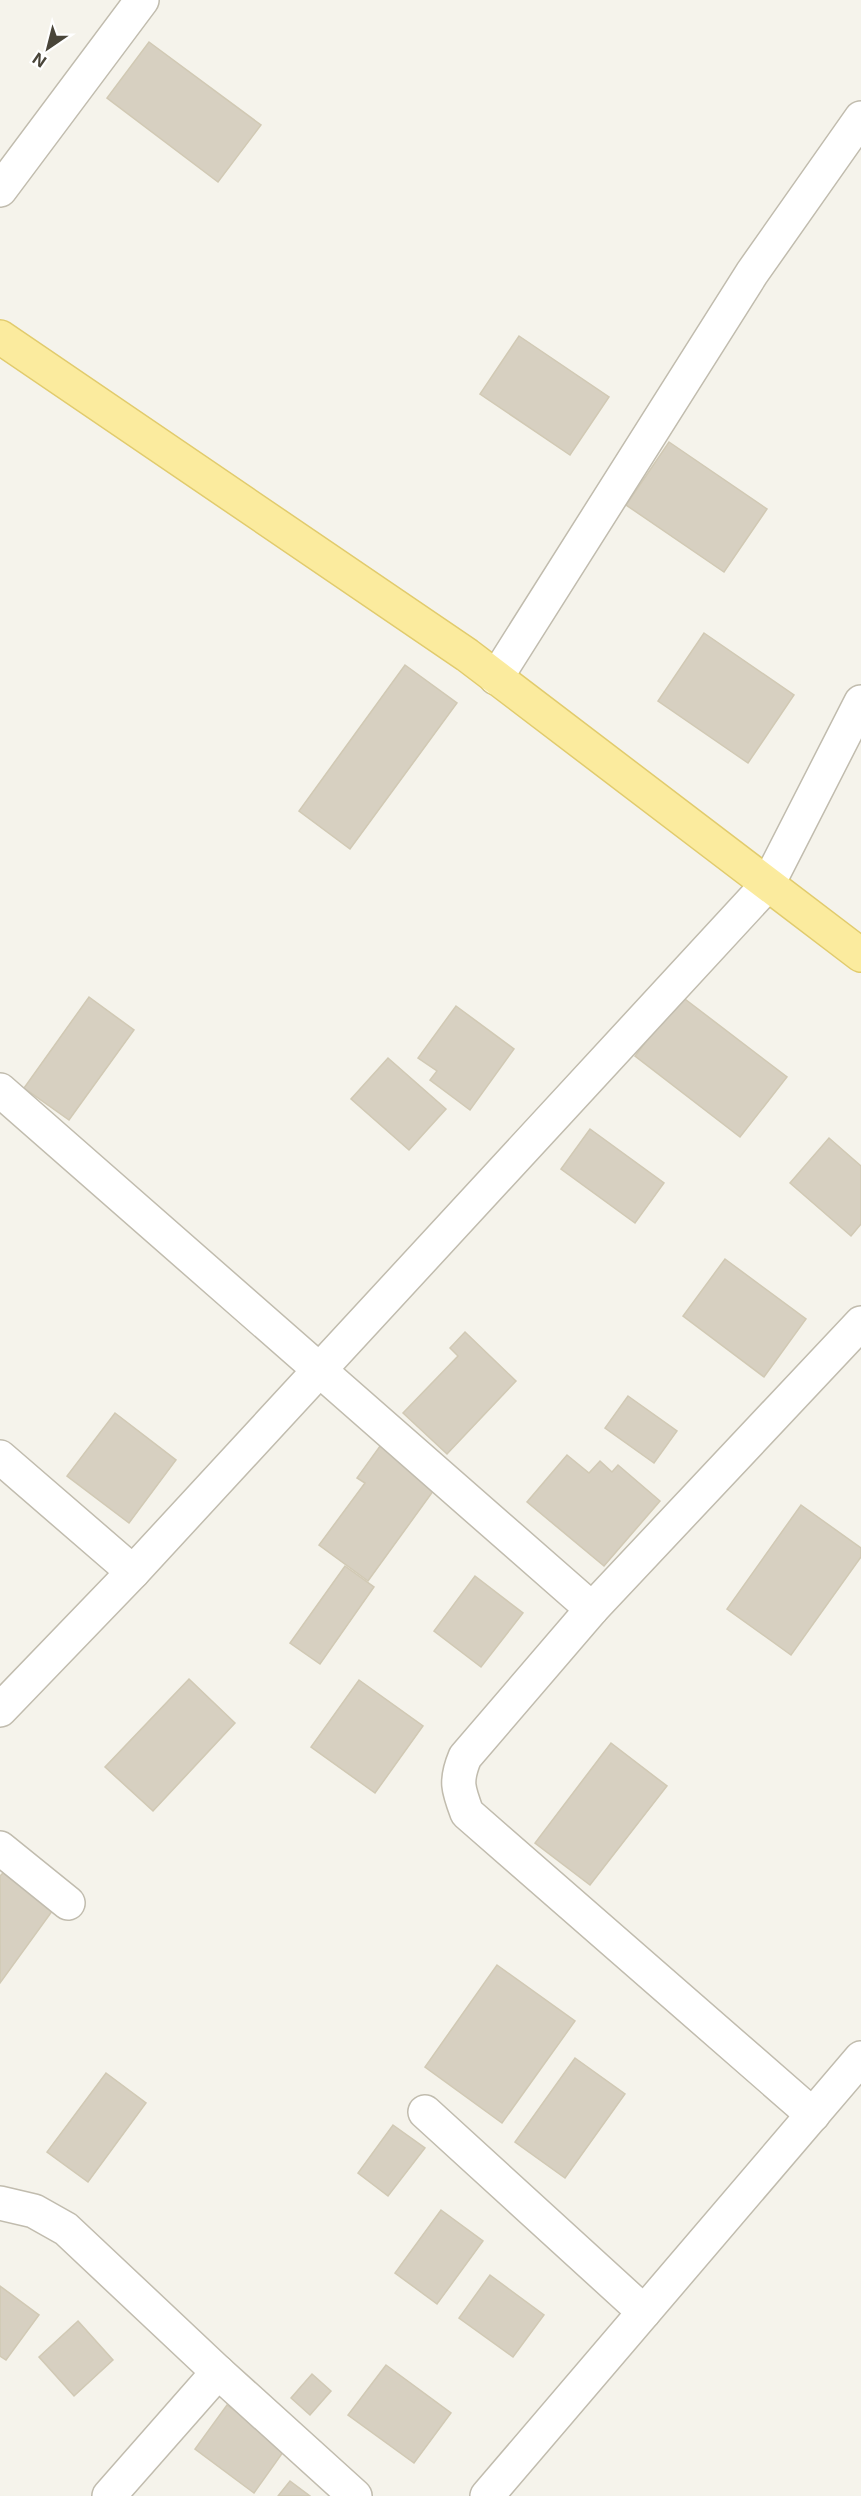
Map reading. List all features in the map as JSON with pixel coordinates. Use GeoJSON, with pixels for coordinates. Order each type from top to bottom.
{"type":"FeatureCollection","features":[{"type":"Feature","properties":{"kind":"main road"},"geometry":{"type":"LineString","coordinates":[[0,337],[467,655],[861,955]]}},
{"type":"Feature","properties":{"kind":"street"},"geometry":{"type":"LineString","coordinates":[[0,190],[142,0]]}},
{"type":"Feature","properties":{"kind":"street"},"geometry":{"type":"LineString","coordinates":[[496,678],[752,273],[861,118]]}},
{"type":"Feature","properties":{"kind":"street"},"geometry":{"type":"LineString","coordinates":[[0,1710],[133,1572],[768,884],[861,702]]}},
{"type":"Feature","properties":{"kind":"street"},"geometry":{"type":"LineString","coordinates":[[0,1090],[592,1609]]}},
{"type":"Feature","properties":{"kind":"street"},"geometry":{"type":"LineString","coordinates":[[813,2115],[467,1813],[457,1787],[459,1770],[465,1757],[592,1609],[861,1323]]}},
{"type":"Feature","properties":{"kind":"street"},"geometry":{"type":"LineString","coordinates":[[0,1457],[133,1572]]}},
{"type":"Feature","properties":{"kind":"street"},"geometry":{"type":"LineString","coordinates":[[0,1848],[69,1903]]}},
{"type":"Feature","properties":{"kind":"street"},"geometry":{"type":"LineString","coordinates":[[487,2496],[861,2058]]}},
{"type":"Feature","properties":{"kind":"street"},"geometry":{"type":"LineString","coordinates":[[425,2112],[644,2312]]}},
{"type":"Feature","properties":{"kind":"street"},"geometry":{"type":"LineString","coordinates":[[0,2204],[34,2211],[66,2229],[218,2372],[355,2496]]}},
{"type":"Feature","properties":{"kind":"street"},"geometry":{"type":"LineString","coordinates":[[109,2496],[218,2372]]}},
{"type":"Feature","properties":{"kind":"building"},"geometry":{"type":"Polygon","coordinates":[[[149,42],[261,125],[218,182],[107,98],[149,42]]]}},
{"type":"Feature","properties":{"kind":"building"},"geometry":{"type":"Polygon","coordinates":[[[519,336],[609,397],[570,455],[480,394],[519,336]]]}},
{"type":"Feature","properties":{"kind":"building"},"geometry":{"type":"Polygon","coordinates":[[[669,442],[767,509],[724,572],[626,505],[669,442]]]}},
{"type":"Feature","properties":{"kind":"building"},"geometry":{"type":"Polygon","coordinates":[[[704,633],[794,695],[748,763],[658,701],[704,633]]]}},
{"type":"Feature","properties":{"kind":"building"},"geometry":{"type":"Polygon","coordinates":[[[405,665],[457,703],[350,849],[299,811],[405,665]]]}},
{"type":"Feature","properties":{"kind":"building"},"geometry":{"type":"Polygon","coordinates":[[[681,996],[787,1077],[740,1137],[635,1056],[681,996]]]}},
{"type":"Feature","properties":{"kind":"building"},"geometry":{"type":"Polygon","coordinates":[[[89,997],[134,1030],[69,1120],[24,1088],[89,997]]]}},
{"type":"Feature","properties":{"kind":"building"},"geometry":{"type":"Polygon","coordinates":[[[456,1006],[514,1049],[470,1110],[430,1080],[437,1071],[418,1058],[456,1006]]]}},
{"type":"Feature","properties":{"kind":"building"},"geometry":{"type":"Polygon","coordinates":[[[388,1058],[446,1109],[409,1150],[351,1099],[388,1058]]]}},
{"type":"Feature","properties":{"kind":"building"},"geometry":{"type":"Polygon","coordinates":[[[590,1129],[664,1183],[635,1223],[561,1169],[590,1129]]]}},
{"type":"Feature","properties":{"kind":"building"},"geometry":{"type":"Polygon","coordinates":[[[829,1138],[861,1166],[861,1224],[851,1236],[790,1183],[829,1138]]]}},
{"type":"Feature","properties":{"kind":"building"},"geometry":{"type":"Polygon","coordinates":[[[725,1259],[806,1319],[764,1377],[683,1316],[725,1259]]]}},
{"type":"Feature","properties":{"kind":"building"},"geometry":{"type":"Polygon","coordinates":[[[465,1332],[516,1381],[447,1454],[403,1413],[458,1356],[450,1348],[465,1332]]]}},
{"type":"Feature","properties":{"kind":"building"},"geometry":{"type":"Polygon","coordinates":[[[628,1396],[677,1431],[654,1463],[605,1428],[628,1396]]]}},
{"type":"Feature","properties":{"kind":"building"},"geometry":{"type":"Polygon","coordinates":[[[115,1413],[176,1460],[129,1523],[67,1476],[115,1413]]]}},
{"type":"Feature","properties":{"kind":"building"},"geometry":{"type":"Polygon","coordinates":[[[383,1442],[439,1483],[368,1581],[319,1545],[365,1483],[357,1478],[383,1442]]]}},
{"type":"Feature","properties":{"kind":"building"},"geometry":{"type":"Polygon","coordinates":[[[567,1455],[589,1473],[600,1461],[612,1472],[618,1465],[660,1501],[604,1566],[527,1502],[567,1455]]]}},
{"type":"Feature","properties":{"kind":"building"},"geometry":{"type":"Polygon","coordinates":[[[801,1505],[861,1548],[861,1557],[791,1655],[727,1609],[801,1505]]]}},
{"type":"Feature","properties":{"kind":"building"},"geometry":{"type":"Polygon","coordinates":[[[345,1566],[374,1587],[320,1664],[290,1643],[345,1566]]]}},
{"type":"Feature","properties":{"kind":"building"},"geometry":{"type":"Polygon","coordinates":[[[475,1576],[523,1613],[481,1667],[434,1631],[475,1576]]]}},
{"type":"Feature","properties":{"kind":"building"},"geometry":{"type":"Polygon","coordinates":[[[189,1679],[235,1723],[153,1811],[105,1767],[189,1679]]]}},
{"type":"Feature","properties":{"kind":"building"},"geometry":{"type":"Polygon","coordinates":[[[359,1680],[423,1726],[375,1793],[311,1747],[359,1680]]]}},
{"type":"Feature","properties":{"kind":"building"},"geometry":{"type":"Polygon","coordinates":[[[611,1743],[667,1786],[590,1885],[535,1843],[611,1743]]]}},
{"type":"Feature","properties":{"kind":"building"},"geometry":{"type":"Polygon","coordinates":[[[3,1873],[53,1910],[0,1983],[0,1876],[3,1873]]]}},
{"type":"Feature","properties":{"kind":"building"},"geometry":{"type":"Polygon","coordinates":[[[497,1965],[575,2021],[502,2123],[425,2067],[497,1965]]]}},
{"type":"Feature","properties":{"kind":"building"},"geometry":{"type":"Polygon","coordinates":[[[575,2058],[625,2094],[565,2178],[515,2142],[575,2058]]]}},
{"type":"Feature","properties":{"kind":"building"},"geometry":{"type":"Polygon","coordinates":[[[106,2073],[146,2103],[88,2182],[47,2152],[106,2073]]]}},
{"type":"Feature","properties":{"kind":"building"},"geometry":{"type":"Polygon","coordinates":[[[393,2125],[425,2148],[388,2196],[358,2173],[393,2125]]]}},
{"type":"Feature","properties":{"kind":"building"},"geometry":{"type":"Polygon","coordinates":[[[441,2210],[483,2241],[437,2304],[395,2273],[441,2210]]]}},
{"type":"Feature","properties":{"kind":"building"},"geometry":{"type":"Polygon","coordinates":[[[490,2275],[544,2315],[513,2357],[459,2318],[490,2275]]]}},
{"type":"Feature","properties":{"kind":"building"},"geometry":{"type":"Polygon","coordinates":[[[0,2286],[39,2315],[6,2360],[0,2356],[0,2286]]]}},
{"type":"Feature","properties":{"kind":"building"},"geometry":{"type":"Polygon","coordinates":[[[78,2321],[113,2360],[74,2396],[39,2357],[78,2321]]]}},
{"type":"Feature","properties":{"kind":"building"},"geometry":{"type":"Polygon","coordinates":[[[386,2365],[451,2413],[414,2463],[348,2415],[386,2365]]]}},
{"type":"Feature","properties":{"kind":"building"},"geometry":{"type":"Polygon","coordinates":[[[312,2374],[331,2391],[310,2415],[291,2398],[312,2374]]]}},
{"type":"Feature","properties":{"kind":"building"},"geometry":{"type":"Polygon","coordinates":[[[227,2405],[286,2448],[254,2493],[195,2449],[227,2405]]]}},
{"type":"Feature","properties":{"kind":"building"},"geometry":{"type":"Polygon","coordinates":[[[290,2481],[310,2496],[278,2496],[290,2481]]]}}]}
